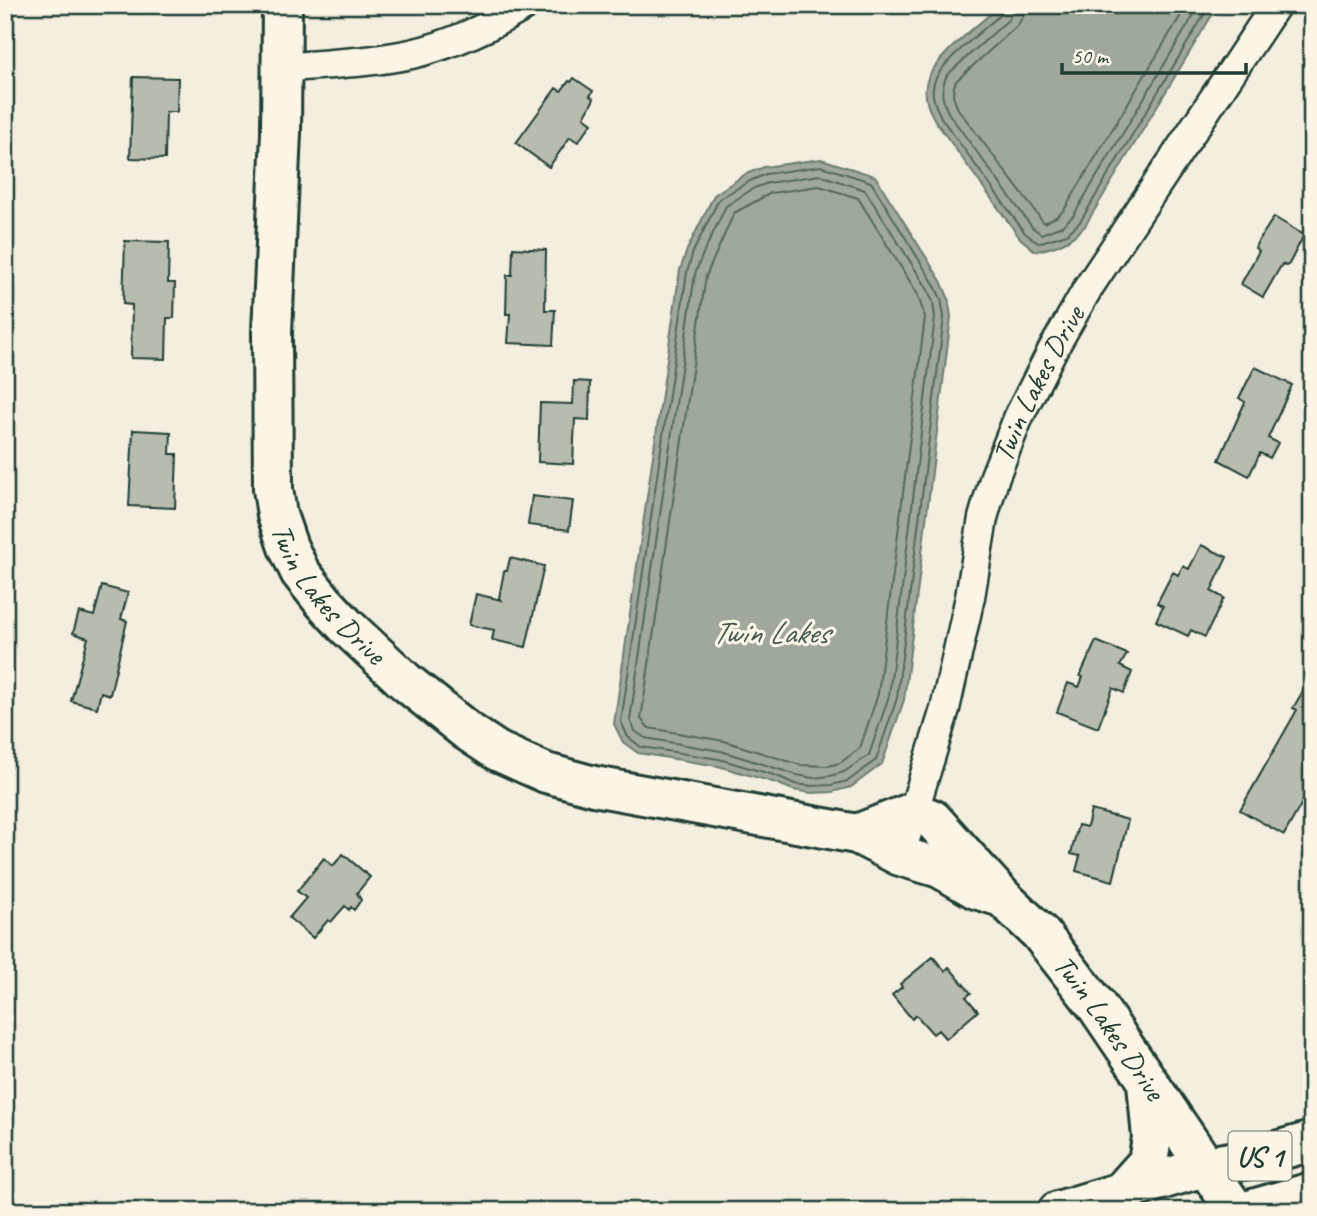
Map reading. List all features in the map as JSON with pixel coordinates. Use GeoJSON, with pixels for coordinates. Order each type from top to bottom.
{"type":"FeatureCollection","features":[{"type":"Feature","properties":{"kind":"street","name":"Twin Lakes Drive"},"geometry":{"type":"LineString","coordinates":[[282,5],[281,133],[272,332],[273,489],[277,515],[300,572],[346,626],[405,682],[497,751],[546,773],[594,786],[857,834],[900,856],[940,868],[976,889],[1002,897]]}},
{"type":"Feature","properties":{"kind":"street"},"geometry":{"type":"LineString","coordinates":[[281,68],[368,61],[412,54],[455,41],[526,5]]}},
{"type":"Feature","properties":{"kind":"street","name":"Twin Lakes Drive"},"geometry":{"type":"LineString","coordinates":[[900,856],[945,709],[970,597],[983,518],[995,476],[1019,415],[1088,288],[1276,5]]}},
{"type":"Feature","properties":{"kind":"street","name":"Twin Lakes Drive"},"geometry":{"type":"LineString","coordinates":[[913,811],[932,819],[1002,897],[1040,933],[1096,1005],[1236,1211]]}},
{"type":"Feature","properties":{"kind":"street"},"geometry":{"type":"LineString","coordinates":[[857,834],[913,811]]}},
{"type":"Feature","properties":{"kind":"street"},"geometry":{"type":"LineString","coordinates":[[1121,1192],[1148,1162],[1152,1138],[1147,1083]]}},
{"type":"Feature","properties":{"kind":"street","name":"US 1"},"geometry":{"type":"LineString","coordinates":[[1058,1211],[1207,1166],[1248,1159],[1312,1141]]}},
{"type":"Feature","properties":{"kind":"street"},"geometry":{"type":"LineString","coordinates":[[1205,1211],[1207,1166]]}},
{"type":"Feature","properties":{"kind":"street","name":"US 1"},"geometry":{"type":"LineString","coordinates":[[1246,1211],[1312,1192]]}},
{"type":"Feature","properties":{"kind":"water"},"geometry":{"type":"Polygon","coordinates":[[[1001,5],[1218,5],[1085,226],[1063,243],[1035,251],[1020,238],[936,122],[926,95],[929,75],[936,65],[1001,5]]]}},
{"type":"Feature","properties":{"kind":"water","name":"Twin Lakes"},"geometry":{"type":"Polygon","coordinates":[[[821,159],[875,176],[941,281],[948,297],[951,317],[904,700],[882,764],[851,787],[812,793],[793,790],[718,766],[638,753],[623,742],[614,724],[680,270],[687,250],[714,195],[746,174],[764,167],[821,159]]]}},
{"type":"Feature","properties":{"kind":"building"},"geometry":{"type":"Polygon","coordinates":[[[133,77],[178,78],[177,112],[166,112],[165,159],[130,158],[133,77]]]}},
{"type":"Feature","properties":{"kind":"building"},"geometry":{"type":"Polygon","coordinates":[[[574,78],[593,91],[590,96],[594,99],[584,117],[592,123],[578,142],[570,137],[549,167],[516,143],[556,88],[561,91],[574,78]]]}},
{"type":"Feature","properties":{"kind":"building"},"geometry":{"type":"Polygon","coordinates":[[[1274,217],[1304,235],[1289,264],[1282,264],[1263,297],[1241,284],[1259,251],[1255,248],[1257,243],[1274,217]]]}},
{"type":"Feature","properties":{"kind":"building"},"geometry":{"type":"Polygon","coordinates":[[[125,241],[169,242],[168,283],[175,283],[174,318],[167,318],[166,359],[131,358],[132,305],[123,304],[125,241]]]}},
{"type":"Feature","properties":{"kind":"building"},"geometry":{"type":"Polygon","coordinates":[[[513,248],[546,250],[545,310],[555,310],[553,345],[508,343],[510,314],[506,314],[507,275],[512,275],[513,248]]]}},
{"type":"Feature","properties":{"kind":"building"},"geometry":{"type":"Polygon","coordinates":[[[1255,367],[1292,385],[1268,438],[1278,443],[1270,458],[1260,453],[1249,476],[1219,460],[1245,402],[1239,398],[1255,367]]]}},
{"type":"Feature","properties":{"kind":"building"},"geometry":{"type":"Polygon","coordinates":[[[574,381],[590,382],[589,420],[575,419],[573,464],[538,462],[540,403],[573,404],[574,381]]]}},
{"type":"Feature","properties":{"kind":"building"},"geometry":{"type":"Polygon","coordinates":[[[133,430],[171,432],[170,454],[177,454],[175,508],[129,506],[133,430]]]}},
{"type":"Feature","properties":{"kind":"building"},"geometry":{"type":"Polygon","coordinates":[[[532,496],[573,501],[569,530],[528,525],[532,496]]]}},
{"type":"Feature","properties":{"kind":"building"},"geometry":{"type":"Polygon","coordinates":[[[1201,545],[1227,557],[1211,591],[1224,598],[1205,637],[1191,630],[1188,636],[1156,621],[1163,606],[1157,603],[1173,572],[1178,575],[1183,566],[1189,569],[1201,545]]]}},
{"type":"Feature","properties":{"kind":"building"},"geometry":{"type":"Polygon","coordinates":[[[510,558],[544,566],[526,647],[492,640],[494,630],[469,625],[476,594],[501,600],[499,598],[504,571],[507,571],[510,558]]]}},
{"type":"Feature","properties":{"kind":"building"},"geometry":{"type":"Polygon","coordinates":[[[102,586],[128,593],[121,619],[127,621],[110,695],[101,692],[97,708],[71,701],[88,638],[73,633],[79,612],[94,616],[102,586]]]}},
{"type":"Feature","properties":{"kind":"building"},"geometry":{"type":"Polygon","coordinates":[[[1096,641],[1127,654],[1120,666],[1132,672],[1124,693],[1113,688],[1098,728],[1057,712],[1068,683],[1079,687],[1083,677],[1080,676],[1096,641]]]}},
{"type":"Feature","properties":{"kind":"building"},"geometry":{"type":"Polygon","coordinates":[[[1312,676],[1312,785],[1284,835],[1240,810],[1297,710],[1293,708],[1312,676]]]}},
{"type":"Feature","properties":{"kind":"building"},"geometry":{"type":"Polygon","coordinates":[[[1091,810],[1128,820],[1113,881],[1076,871],[1080,856],[1071,854],[1078,825],[1087,827],[1091,810]]]}},
{"type":"Feature","properties":{"kind":"building"},"geometry":{"type":"Polygon","coordinates":[[[343,854],[370,877],[357,893],[361,900],[354,910],[345,906],[331,922],[328,920],[313,938],[289,918],[306,898],[297,891],[324,858],[333,866],[343,854]]]}},
{"type":"Feature","properties":{"kind":"building"},"geometry":{"type":"Polygon","coordinates":[[[933,957],[945,971],[949,967],[971,993],[966,997],[978,1011],[946,1039],[938,1030],[933,1034],[916,1015],[912,1019],[892,995],[902,987],[900,984],[933,957]]]}}]}
